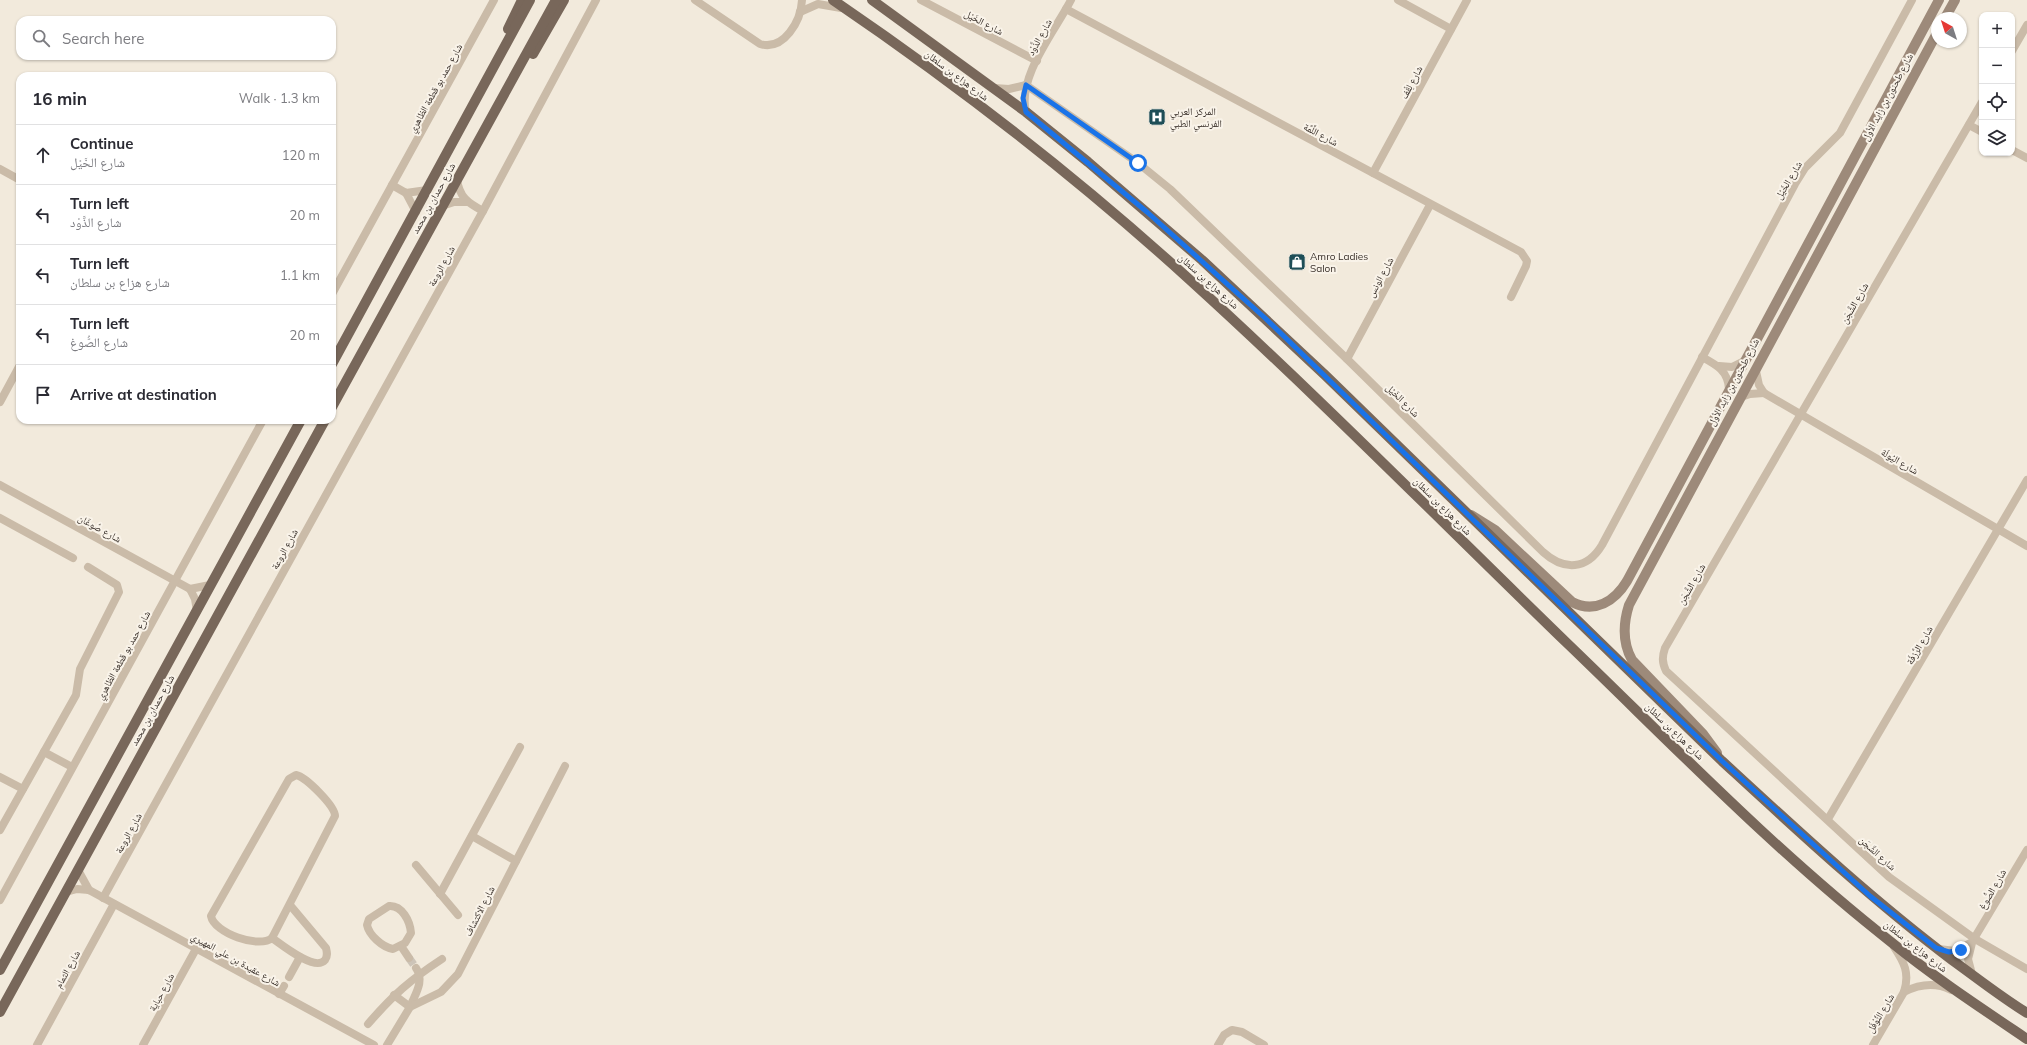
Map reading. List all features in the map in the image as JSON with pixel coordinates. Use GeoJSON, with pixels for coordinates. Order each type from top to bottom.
{"type":"FeatureCollection","features":[{"type":"Feature","properties":{"kind":"main road"},"geometry":{"type":"LineString","coordinates":[[499,59],[506,34],[522,0]]}},
{"type":"Feature","properties":{"kind":"main road","name":"شارع حمدان بن محمد"},"geometry":{"type":"LineString","coordinates":[[336,357],[530,0]]}},
{"type":"Feature","properties":{"kind":"main road","name":"شارع حمدان بن محمد"},"geometry":{"type":"LineString","coordinates":[[336,400],[556,0]]}},
{"type":"Feature","properties":{"kind":"main road"},"geometry":{"type":"LineString","coordinates":[[518,70],[538,46],[564,0]]}},
{"type":"Feature","properties":{"kind":"main road","name":"شارع هزاع بن سلطان"},"geometry":{"type":"LineString","coordinates":[[833,0],[1011,131],[1074,180],[1187,277],[1389,468],[1701,772],[1785,851],[1891,942],[1957,992],[2027,1039]]}},
{"type":"Feature","properties":{"kind":"main road","name":"شارع هزاع بن سلطان"},"geometry":{"type":"LineString","coordinates":[[872,0],[1026,112],[1141,207],[1248,302],[1722,761],[1870,896],[1936,948],[2027,1012]]}},
{"type":"Feature","properties":{"kind":"main road","name":"شارع حمدان بن محمد"},"geometry":{"type":"LineString","coordinates":[[0,970],[299,424]]}},
{"type":"Feature","properties":{"kind":"main road","name":"شارع حمدان بن محمد"},"geometry":{"type":"LineString","coordinates":[[0,1012],[323,424]]}},
{"type":"Feature","properties":{"kind":"street","name":"شارع حمد بو قطعة الظاهري"},"geometry":{"type":"LineString","coordinates":[[336,287],[494,0]]}},
{"type":"Feature","properties":{"kind":"street","name":"شارع الروعة"},"geometry":{"type":"LineString","coordinates":[[104,898],[483,211],[596,0]]}},
{"type":"Feature","properties":{"kind":"street"},"geometry":{"type":"LineString","coordinates":[[695,0],[760,44],[767,46],[774,45],[785,37],[800,12],[802,0]]}},
{"type":"Feature","properties":{"kind":"street","name":"شارع الخَيْل"},"geometry":{"type":"LineString","coordinates":[[922,0],[1036,61]]}},
{"type":"Feature","properties":{"kind":"street","name":"شارع الذَّوْد"},"geometry":{"type":"LineString","coordinates":[[1026,112],[1023,98],[1026,85],[1036,61],[1071,0]]}},
{"type":"Feature","properties":{"kind":"street"},"geometry":{"type":"LineString","coordinates":[[1398,0],[1451,29]]}},
{"type":"Feature","properties":{"kind":"street","name":"شارع لِقْف"},"geometry":{"type":"LineString","coordinates":[[1373,173],[1467,0]]}},
{"type":"Feature","properties":{"kind":"street","name":"شارع الخَيْل"},"geometry":{"type":"LineString","coordinates":[[1026,85],[1138,163],[1170,189],[1347,359],[1543,552],[1559,564],[1568,566],[1578,565],[1587,561],[1598,551],[1800,177],[1812,161],[1840,133],[1912,0]]}},
{"type":"Feature","properties":{"kind":"street","name":"شارع طحنون بن زايد الأول"},"geometry":{"type":"LineString","coordinates":[[1464,511],[1496,530],[1572,602],[1585,607],[1602,605],[1617,595],[1627,580],[1939,0]]}},
{"type":"Feature","properties":{"kind":"street"},"geometry":{"type":"LineString","coordinates":[[1948,12],[1955,0]]}},
{"type":"Feature","properties":{"kind":"street"},"geometry":{"type":"LineString","coordinates":[[800,12],[818,4],[832,5],[848,10]]}},
{"type":"Feature","properties":{"kind":"street","name":"شارع اللَّمَّة"},"geometry":{"type":"LineString","coordinates":[[1066,9],[1430,205],[1521,252],[1525,256],[1526,266],[1510,297]]}},
{"type":"Feature","properties":{"kind":"street"},"geometry":{"type":"LineString","coordinates":[[2014,48],[2027,25]]}},
{"type":"Feature","properties":{"kind":"street","name":"شارع طحنون بن زايد الأول"},"geometry":{"type":"LineString","coordinates":[[1722,761],[1703,734],[1632,660],[1626,645],[1624,624],[1629,605],[1931,44]]}},
{"type":"Feature","properties":{"kind":"street"},"geometry":{"type":"LineString","coordinates":[[993,88],[1010,89],[1026,85]]}},
{"type":"Feature","properties":{"kind":"street","name":"شارع الشَّجَن"},"geometry":{"type":"LineString","coordinates":[[1979,107],[1665,648],[1663,664],[1666,671],[1828,819],[1863,854],[1889,877],[1973,941],[2027,969]]}},
{"type":"Feature","properties":{"kind":"street"},"geometry":{"type":"LineString","coordinates":[[1969,125],[1979,130]]}},
{"type":"Feature","properties":{"kind":"street"},"geometry":{"type":"LineString","coordinates":[[2015,152],[2027,158]]}},
{"type":"Feature","properties":{"kind":"street"},"geometry":{"type":"LineString","coordinates":[[0,170],[16,178]]}},
{"type":"Feature","properties":{"kind":"street"},"geometry":{"type":"LineString","coordinates":[[457,179],[460,191],[467,202],[483,211]]}},
{"type":"Feature","properties":{"kind":"street"},"geometry":{"type":"LineString","coordinates":[[392,185],[406,192],[427,190]]}},
{"type":"Feature","properties":{"kind":"street"},"geometry":{"type":"LineString","coordinates":[[406,192],[416,212]]}},
{"type":"Feature","properties":{"kind":"street"},"geometry":{"type":"LineString","coordinates":[[442,206],[454,202],[467,202]]}},
{"type":"Feature","properties":{"kind":"street","name":"شارع الونس"},"geometry":{"type":"LineString","coordinates":[[1347,359],[1430,205]]}},
{"type":"Feature","properties":{"kind":"street"},"geometry":{"type":"LineString","coordinates":[[1702,357],[1719,366],[1727,376],[1729,389]]}},
{"type":"Feature","properties":{"kind":"street"},"geometry":{"type":"LineString","coordinates":[[1719,366],[1732,366],[1744,361]]}},
{"type":"Feature","properties":{"kind":"street"},"geometry":{"type":"LineString","coordinates":[[1741,398],[1750,394],[1764,393],[1756,371]]}},
{"type":"Feature","properties":{"kind":"street"},"geometry":{"type":"LineString","coordinates":[[0,402],[16,372]]}},
{"type":"Feature","properties":{"kind":"street","name":"شارع اليُولَة"},"geometry":{"type":"LineString","coordinates":[[1764,393],[2027,546]]}},
{"type":"Feature","properties":{"kind":"street","name":"شارع حمد بو قطعة الظاهري"},"geometry":{"type":"LineString","coordinates":[[0,900],[261,424]]}},
{"type":"Feature","properties":{"kind":"street","name":"شارع الرَّزفَة"},"geometry":{"type":"LineString","coordinates":[[1828,819],[2027,480]]}},
{"type":"Feature","properties":{"kind":"street","name":"شارع صُوغَان"},"geometry":{"type":"LineString","coordinates":[[0,485],[190,589]]}},
{"type":"Feature","properties":{"kind":"street"},"geometry":{"type":"LineString","coordinates":[[0,518],[73,558]]}},
{"type":"Feature","properties":{"kind":"street"},"geometry":{"type":"LineString","coordinates":[[0,830],[76,696],[80,669],[119,592],[117,585],[88,567]]}},
{"type":"Feature","properties":{"kind":"street"},"geometry":{"type":"LineString","coordinates":[[197,611],[190,589],[210,585]]}},
{"type":"Feature","properties":{"kind":"street"},"geometry":{"type":"LineString","coordinates":[[440,894],[520,747]]}},
{"type":"Feature","properties":{"kind":"street"},"geometry":{"type":"LineString","coordinates":[[44,752],[72,767]]}},
{"type":"Feature","properties":{"kind":"street","name":"شارع الاكتشاف"},"geometry":{"type":"LineString","coordinates":[[410,1008],[441,992],[458,974],[565,766]]}},
{"type":"Feature","properties":{"kind":"street"},"geometry":{"type":"LineString","coordinates":[[296,775],[304,779],[334,808],[335,816],[290,905],[272,938],[264,942],[235,937],[217,926],[211,916],[289,779],[296,775]]}},
{"type":"Feature","properties":{"kind":"street"},"geometry":{"type":"LineString","coordinates":[[0,777],[23,789]]}},
{"type":"Feature","properties":{"kind":"street"},"geometry":{"type":"LineString","coordinates":[[472,836],[516,861]]}},
{"type":"Feature","properties":{"kind":"street","name":"شارع الصُّوغ"},"geometry":{"type":"LineString","coordinates":[[1972,974],[1968,959],[1973,941],[2027,850]]}},
{"type":"Feature","properties":{"kind":"street"},"geometry":{"type":"LineString","coordinates":[[416,866],[458,915]]}},
{"type":"Feature","properties":{"kind":"street"},"geometry":{"type":"LineString","coordinates":[[78,870],[89,890]]}},
{"type":"Feature","properties":{"kind":"street"},"geometry":{"type":"LineString","coordinates":[[66,892],[77,889],[89,890]]}},
{"type":"Feature","properties":{"kind":"street","name":"شارع عقيدة بن علي المهيري"},"geometry":{"type":"LineString","coordinates":[[89,890],[374,1045]]}},
{"type":"Feature","properties":{"kind":"street","name":"شارع الثمام"},"geometry":{"type":"LineString","coordinates":[[37,1045],[114,904]]}},
{"type":"Feature","properties":{"kind":"street"},"geometry":{"type":"LineString","coordinates":[[272,938],[312,964],[318,964],[325,960],[327,951],[290,905]]}},
{"type":"Feature","properties":{"kind":"street"},"geometry":{"type":"LineString","coordinates":[[389,906],[399,908],[411,927],[410,938],[401,946],[393,949],[382,945],[367,927],[369,919],[389,906]]}},
{"type":"Feature","properties":{"kind":"street","name":"شارع الصُّوغ"},"geometry":{"type":"LineString","coordinates":[[1936,948],[1955,952],[1973,941]]}},
{"type":"Feature","properties":{"kind":"street","name":"شارع النَّوْفَل"},"geometry":{"type":"LineString","coordinates":[[1872,1045],[1904,992],[1907,983],[1906,968],[1891,942]]}},
{"type":"Feature","properties":{"kind":"street"},"geometry":{"type":"LineString","coordinates":[[401,946],[409,958]]}},
{"type":"Feature","properties":{"kind":"street","name":"شارع حباية"},"geometry":{"type":"LineString","coordinates":[[143,1045],[196,949]]}},
{"type":"Feature","properties":{"kind":"street"},"geometry":{"type":"LineString","coordinates":[[289,977],[300,957]]}},
{"type":"Feature","properties":{"kind":"street"},"geometry":{"type":"LineString","coordinates":[[368,1024],[418,971],[442,959]]}},
{"type":"Feature","properties":{"kind":"street"},"geometry":{"type":"LineString","coordinates":[[387,1045],[410,1008],[418,991],[418,971]]}},
{"type":"Feature","properties":{"kind":"street","name":"شارع النَّوْفَل"},"geometry":{"type":"LineString","coordinates":[[1904,992],[1925,985],[1941,986],[1957,992]]}},
{"type":"Feature","properties":{"kind":"street"},"geometry":{"type":"LineString","coordinates":[[279,994],[284,986]]}},
{"type":"Feature","properties":{"kind":"street"},"geometry":{"type":"LineString","coordinates":[[394,995],[410,1008]]}},
{"type":"Feature","properties":{"kind":"street"},"geometry":{"type":"LineString","coordinates":[[1218,1045],[1224,1035],[1232,1030],[1242,1032],[1264,1045]]}},
{"type":"Feature","properties":{"kind":"street"},"geometry":{"type":"LineString","coordinates":[[353,1045],[358,1037]]}},
{"type":"Feature","properties":{"kind":"tunnel"},"geometry":{"type":"LineString","coordinates":[[409,958],[416,968]]}},
{"type":"Feature","properties":{"kind":"place","name":"المركز العربي الفرنسي الطبي"},"geometry":{"type":"Point","coordinates":[1157,117]}},
{"type":"Feature","properties":{"kind":"place","name":"Amro Ladies Salon"},"geometry":{"type":"Point","coordinates":[1297,262]}},
{"type":"Feature","properties":{"kind":"route"},"geometry":{"type":"LineString","coordinates":[[1138,163],[1026,85],[1023,98],[1026,112],[1147,212],[1265,318],[1405,452],[1722,761],[1794,828],[1870,896],[1936,948],[1949,952],[1961,950]]}}]}
